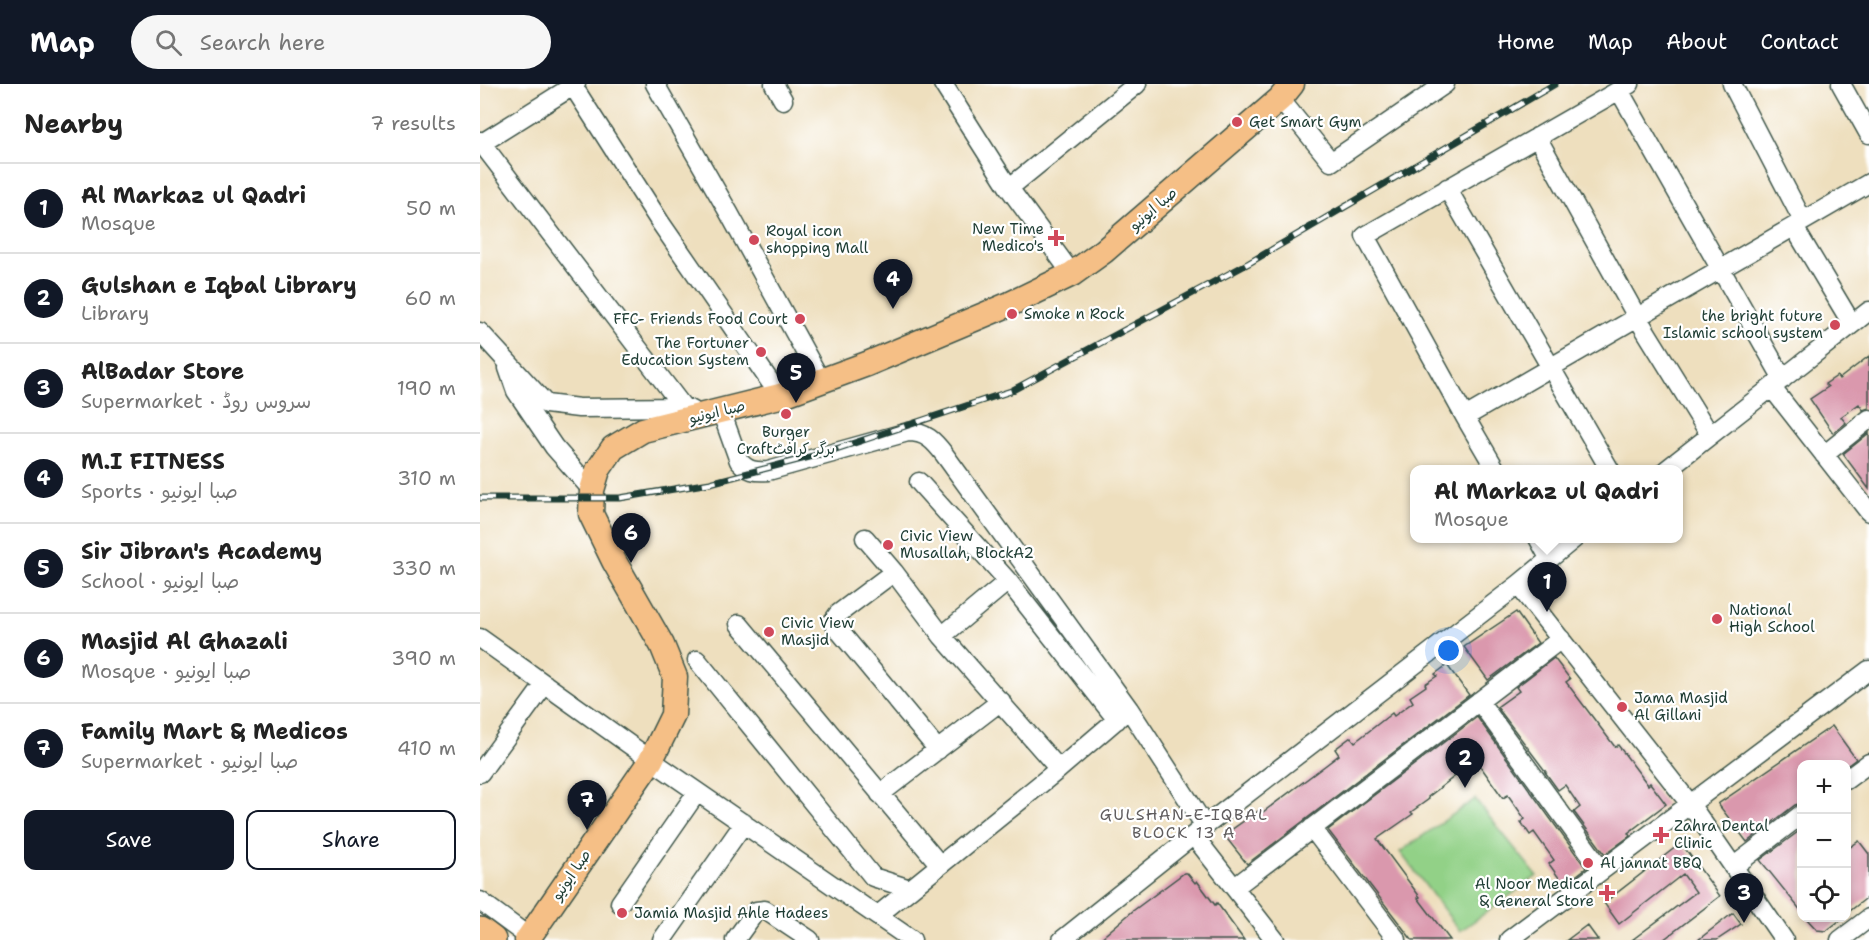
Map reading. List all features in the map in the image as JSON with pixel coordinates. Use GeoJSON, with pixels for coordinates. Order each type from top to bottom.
{"type":"FeatureCollection","features":[{"type":"Feature","properties":{"kind":"highway"},"geometry":{"type":"LineString","coordinates":[[480,931],[492,940]]}},
{"type":"Feature","properties":{"kind":"main road","name":"صبا ایونیو"},"geometry":{"type":"LineString","coordinates":[[530,939],[651,760],[673,715],[675,677],[662,645],[614,561],[591,514],[592,490],[598,470],[613,448],[643,430],[780,396],[867,364],[970,321],[1072,274],[1104,251],[1286,92]]}},
{"type":"Feature","properties":{"kind":"street"},"geometry":{"type":"LineString","coordinates":[[655,84],[821,381]]}},
{"type":"Feature","properties":{"kind":"street"},"geometry":{"type":"LineString","coordinates":[[943,84],[1009,188],[1072,274]]}},
{"type":"Feature","properties":{"kind":"street"},"geometry":{"type":"LineString","coordinates":[[1009,188],[1137,84]]}},
{"type":"Feature","properties":{"kind":"street"},"geometry":{"type":"LineString","coordinates":[[1286,92],[1331,162],[1445,84]]}},
{"type":"Feature","properties":{"kind":"street"},"geometry":{"type":"LineString","coordinates":[[1732,84],[1798,224],[1852,324]]}},
{"type":"Feature","properties":{"kind":"street"},"geometry":{"type":"LineString","coordinates":[[1841,84],[1869,134]]}},
{"type":"Feature","properties":{"kind":"street"},"geometry":{"type":"LineString","coordinates":[[683,407],[481,142],[574,85],[660,222],[780,396]]}},
{"type":"Feature","properties":{"kind":"street"},"geometry":{"type":"LineString","coordinates":[[1493,465],[1365,236],[1625,87],[1778,383],[1824,455],[1865,500]]}},
{"type":"Feature","properties":{"kind":"street"},"geometry":{"type":"LineString","coordinates":[[1537,137],[1637,317],[1710,435]]}},
{"type":"Feature","properties":{"kind":"street"},"geometry":{"type":"LineString","coordinates":[[1447,188],[1607,465]]}},
{"type":"Feature","properties":{"kind":"street"},"geometry":{"type":"LineString","coordinates":[[1465,417],[1798,224],[1867,189]]}},
{"type":"Feature","properties":{"kind":"street"},"geometry":{"type":"LineString","coordinates":[[1672,465],[1869,311]]}},
{"type":"Feature","properties":{"kind":"street"},"geometry":{"type":"LineString","coordinates":[[480,332],[546,404],[579,408],[683,407],[714,413],[739,461],[745,468],[755,472],[768,471],[908,432],[920,432],[928,436],[944,454],[1123,715],[1235,887],[1274,940]]}},
{"type":"Feature","properties":{"kind":"street"},"geometry":{"type":"LineString","coordinates":[[506,360],[516,391],[554,447],[592,490]]}},
{"type":"Feature","properties":{"kind":"street"},"geometry":{"type":"LineString","coordinates":[[1824,455],[1869,419]]}},
{"type":"Feature","properties":{"kind":"street"},"geometry":{"type":"LineString","coordinates":[[919,482],[1123,715]]}},
{"type":"Feature","properties":{"kind":"street"},"geometry":{"type":"LineString","coordinates":[[865,538],[942,636],[1059,769]]}},
{"type":"Feature","properties":{"kind":"street"},"geometry":{"type":"LineString","coordinates":[[1541,543],[1549,558]]}},
{"type":"Feature","properties":{"kind":"street"},"geometry":{"type":"LineString","coordinates":[[1062,940],[1199,831],[1518,585],[1568,543]]}},
{"type":"Feature","properties":{"kind":"street"},"geometry":{"type":"LineString","coordinates":[[894,572],[838,614],[833,621],[939,750]]}},
{"type":"Feature","properties":{"kind":"street"},"geometry":{"type":"LineString","coordinates":[[942,636],[1008,582]]}},
{"type":"Feature","properties":{"kind":"street"},"geometry":{"type":"LineString","coordinates":[[1518,585],[1690,804],[1784,940]]}},
{"type":"Feature","properties":{"kind":"street"},"geometry":{"type":"LineString","coordinates":[[739,624],[940,865]]}},
{"type":"Feature","properties":{"kind":"street"},"geometry":{"type":"LineString","coordinates":[[480,638],[651,760],[912,940]]}},
{"type":"Feature","properties":{"kind":"street"},"geometry":{"type":"LineString","coordinates":[[1235,887],[1561,639]]}},
{"type":"Feature","properties":{"kind":"street"},"geometry":{"type":"LineString","coordinates":[[697,660],[873,877],[910,889]]}},
{"type":"Feature","properties":{"kind":"street"},"geometry":{"type":"LineString","coordinates":[[1509,940],[1869,670]]}},
{"type":"Feature","properties":{"kind":"street"},"geometry":{"type":"LineString","coordinates":[[480,773],[545,684]]}},
{"type":"Feature","properties":{"kind":"street"},"geometry":{"type":"LineString","coordinates":[[880,794],[1001,701]]}},
{"type":"Feature","properties":{"kind":"street"},"geometry":{"type":"LineString","coordinates":[[1479,701],[1602,870]]}},
{"type":"Feature","properties":{"kind":"street"},"geometry":{"type":"LineString","coordinates":[[876,916],[1123,715]]}},
{"type":"Feature","properties":{"kind":"street"},"geometry":{"type":"LineString","coordinates":[[1851,776],[1869,763]]}},
{"type":"Feature","properties":{"kind":"street"},"geometry":{"type":"LineString","coordinates":[[620,903],[698,792]]}},
{"type":"Feature","properties":{"kind":"street"},"geometry":{"type":"LineString","coordinates":[[1733,867],[1797,818]]}},
{"type":"Feature","properties":{"kind":"street"},"geometry":{"type":"LineString","coordinates":[[662,940],[744,823]]}},
{"type":"Feature","properties":{"kind":"street"},"geometry":{"type":"LineString","coordinates":[[1312,828],[1397,940]]}},
{"type":"Feature","properties":{"kind":"street"},"geometry":{"type":"LineString","coordinates":[[480,901],[530,939]]}},
{"type":"Feature","properties":{"kind":"street"},"geometry":{"type":"LineString","coordinates":[[735,940],[756,911],[765,910],[804,938]]}},
{"type":"Feature","properties":{"kind":"street"},"geometry":{"type":"LineString","coordinates":[[1840,940],[1869,918]]}},
{"type":"Feature","properties":{"kind":"green space"},"geometry":{"type":"Polygon","coordinates":[[[1475,799],[1537,876],[1460,931],[1400,852],[1475,799]]]}},
{"type":"Feature","properties":{"kind":"building"},"geometry":{"type":"Polygon","coordinates":[[[1869,356],[1869,408],[1863,410],[1859,404],[1841,417],[1846,423],[1833,433],[1810,399],[1828,387],[1825,384],[1837,376],[1839,379],[1869,356]]]}},
{"type":"Feature","properties":{"kind":"building"},"geometry":{"type":"Polygon","coordinates":[[[1869,433],[1869,489],[1843,454],[1869,433]]]}},
{"type":"Feature","properties":{"kind":"building"},"geometry":{"type":"Polygon","coordinates":[[[1516,612],[1538,643],[1488,680],[1464,647],[1516,612]]]}},
{"type":"Feature","properties":{"kind":"building"},"geometry":{"type":"Polygon","coordinates":[[[1554,658],[1570,679],[1566,682],[1615,747],[1618,745],[1648,785],[1650,783],[1666,804],[1628,833],[1630,836],[1605,854],[1574,812],[1580,807],[1565,785],[1558,790],[1497,707],[1519,691],[1516,687],[1554,658]]]}},
{"type":"Feature","properties":{"kind":"building"},"geometry":{"type":"Polygon","coordinates":[[[1447,665],[1469,695],[1247,864],[1224,835],[1261,809],[1263,812],[1339,755],[1335,749],[1351,737],[1355,742],[1392,713],[1394,716],[1413,702],[1410,697],[1426,686],[1425,684],[1437,676],[1435,674],[1447,665]]]}},
{"type":"Feature","properties":{"kind":"building"},"geometry":{"type":"Polygon","coordinates":[[[1477,717],[1586,868],[1564,885],[1549,864],[1554,860],[1534,832],[1530,835],[1521,822],[1525,819],[1508,795],[1503,798],[1476,760],[1428,797],[1429,799],[1411,812],[1413,814],[1377,839],[1450,940],[1412,940],[1328,830],[1477,717]]]}},
{"type":"Feature","properties":{"kind":"building"},"geometry":{"type":"Polygon","coordinates":[[[1832,726],[1856,759],[1851,763],[1851,760],[1797,760],[1797,804],[1747,842],[1718,804],[1832,726]]]}},
{"type":"Feature","properties":{"kind":"building"},"geometry":{"type":"Polygon","coordinates":[[[1797,833],[1797,906],[1760,860],[1797,833]]]}},
{"type":"Feature","properties":{"kind":"building"},"geometry":{"type":"Polygon","coordinates":[[[1859,841],[1869,854],[1869,896],[1851,910],[1851,868],[1851,847],[1859,841]]]}},
{"type":"Feature","properties":{"kind":"building"},"geometry":{"type":"Polygon","coordinates":[[[1681,843],[1720,896],[1663,940],[1632,940],[1696,892],[1683,874],[1619,924],[1604,903],[1681,843]]]}},
{"type":"Feature","properties":{"kind":"building"},"geometry":{"type":"Polygon","coordinates":[[[1187,873],[1195,883],[1197,881],[1215,905],[1217,903],[1244,940],[1099,940],[1134,910],[1187,873]]]}},
{"type":"Feature","properties":{"kind":"building"},"geometry":{"type":"Polygon","coordinates":[[[1733,913],[1741,924],[1717,940],[1698,940],[1733,913]]]}},
{"type":"Feature","properties":{"kind":"building"},"geometry":{"type":"Polygon","coordinates":[[[1810,922],[1838,922],[1826,931],[1817,930],[1810,922]]]}},
{"type":"Feature","properties":{"kind":"building"},"geometry":{"type":"Polygon","coordinates":[[[1587,925],[1598,940],[1567,940],[1587,925]]]}},
{"type":"Feature","properties":{"kind":"railway"},"geometry":{"type":"LineString","coordinates":[[480,498],[620,498],[710,483],[821,454],[1011,391],[1249,263],[1555,84]]}},
{"type":"Feature","properties":{"kind":"place","name":"Get Smart Gym"},"geometry":{"type":"Point","coordinates":[1237,122]}},
{"type":"Feature","properties":{"kind":"place","name":"New Time Medico's"},"geometry":{"type":"Point","coordinates":[1056,238]}},
{"type":"Feature","properties":{"kind":"place","name":"Royal icon shopping Mall"},"geometry":{"type":"Point","coordinates":[754,240]}},
{"type":"Feature","properties":{"kind":"place","name":"M.I FITNESS"},"geometry":{"type":"Point","coordinates":[893,309]}},
{"type":"Feature","properties":{"kind":"place","name":"Smoke n Rock"},"geometry":{"type":"Point","coordinates":[1012,314]}},
{"type":"Feature","properties":{"kind":"place","name":"FFC- Friends Food Court"},"geometry":{"type":"Point","coordinates":[800,319]}},
{"type":"Feature","properties":{"kind":"place","name":"the bright future Islamic school system"},"geometry":{"type":"Point","coordinates":[1835,325]}},
{"type":"Feature","properties":{"kind":"place","name":"The Fortuner Education System"},"geometry":{"type":"Point","coordinates":[761,352]}},
{"type":"Feature","properties":{"kind":"place","name":"Sir Jibran's Academy"},"geometry":{"type":"Point","coordinates":[796,403]}},
{"type":"Feature","properties":{"kind":"place","name":"Burger Craftبرگر کرافٹ"},"geometry":{"type":"Point","coordinates":[786,414]}},
{"type":"Feature","properties":{"kind":"place","name":"Civic View Musallah, BlockA2"},"geometry":{"type":"Point","coordinates":[888,545]}},
{"type":"Feature","properties":{"kind":"place","name":"Masjid Al Ghazali"},"geometry":{"type":"Point","coordinates":[631,563]}},
{"type":"Feature","properties":{"kind":"place","name":"Al Markaz ul Qadri"},"geometry":{"type":"Point","coordinates":[1547,612]}},
{"type":"Feature","properties":{"kind":"place","name":"National High School"},"geometry":{"type":"Point","coordinates":[1717,619]}},
{"type":"Feature","properties":{"kind":"place","name":"Civic View Masjid"},"geometry":{"type":"Point","coordinates":[769,632]}},
{"type":"Feature","properties":{"kind":"place","name":"Jama Masjid Al Gillani"},"geometry":{"type":"Point","coordinates":[1622,707]}},
{"type":"Feature","properties":{"kind":"place","name":"Gulshan e Iqbal Library"},"geometry":{"type":"Point","coordinates":[1465,788]}},
{"type":"Feature","properties":{"kind":"place","name":"Family Mart & Medicos"},"geometry":{"type":"Point","coordinates":[587,830]}},
{"type":"Feature","properties":{"kind":"place","name":"Zahra Dental Clinic"},"geometry":{"type":"Point","coordinates":[1661,835]}},
{"type":"Feature","properties":{"kind":"place","name":"Al jannat BBQ"},"geometry":{"type":"Point","coordinates":[1588,863]}},
{"type":"Feature","properties":{"kind":"place","name":"Al Noor Medical & General Store"},"geometry":{"type":"Point","coordinates":[1607,893]}},
{"type":"Feature","properties":{"kind":"place","name":"Jamia Masjid Ahle Hadees"},"geometry":{"type":"Point","coordinates":[622,913]}},
{"type":"Feature","properties":{"kind":"place","name":"AlBadar Store"},"geometry":{"type":"Point","coordinates":[1744,923]}},
{"type":"Feature","properties":{"kind":"district","name":"GULSHAN-E-IQBAL BLOCK 13 A"},"geometry":{"type":"Point","coordinates":[1184,823]}}]}
